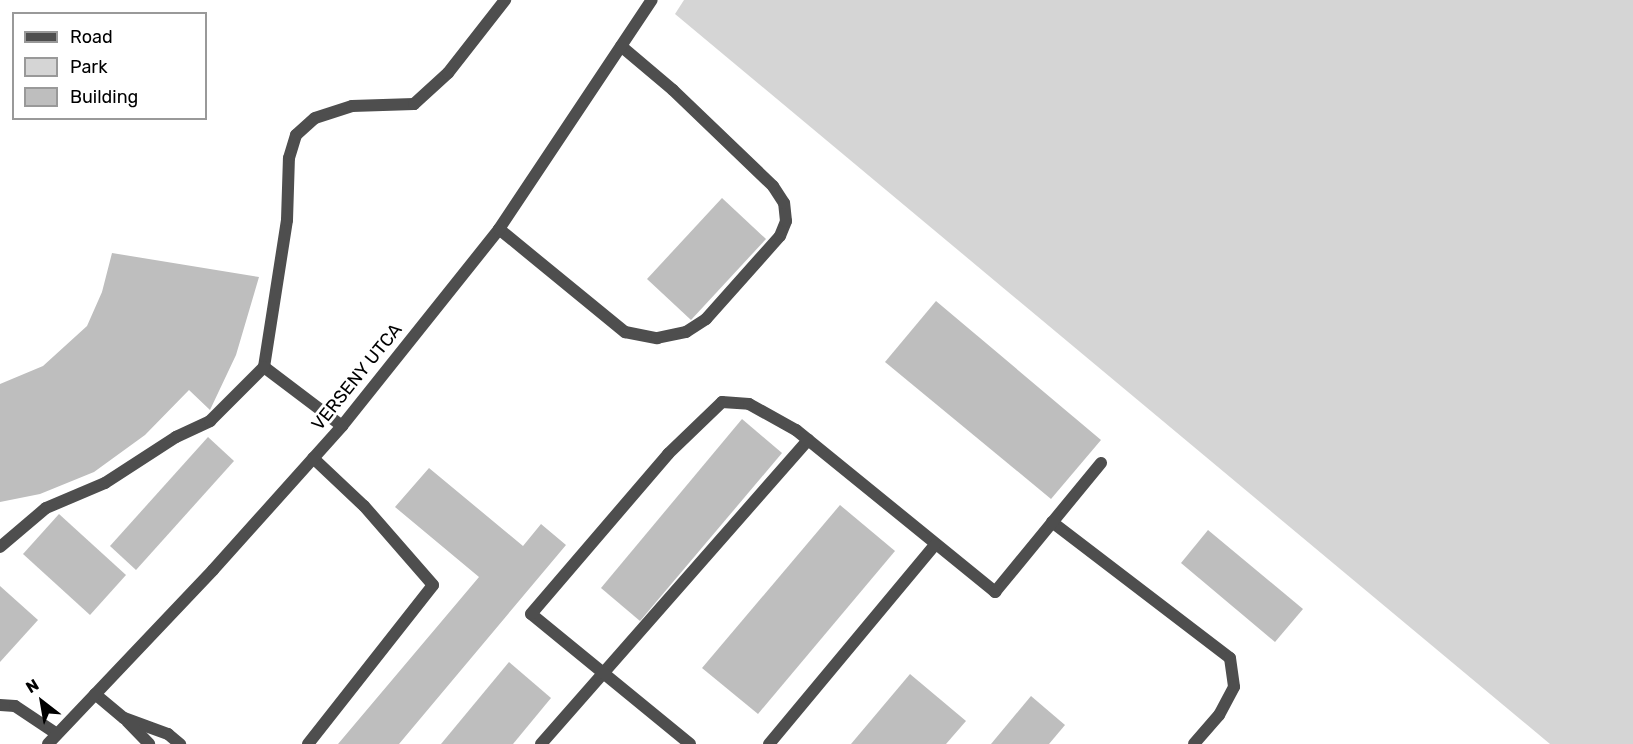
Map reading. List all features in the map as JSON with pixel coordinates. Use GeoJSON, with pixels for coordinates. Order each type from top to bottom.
{"type":"FeatureCollection","features":[{"type":"Feature","properties":{"kind":"street"},"geometry":{"type":"LineString","coordinates":[[0,547],[46,508],[105,483],[176,436],[210,421],[264,368],[287,220],[289,158],[296,135],[315,118],[351,106],[414,104],[448,73],[505,0]]}},
{"type":"Feature","properties":{"kind":"street","name":"VERSENY UTCA"},"geometry":{"type":"LineString","coordinates":[[48,744],[213,570],[342,426],[499,230],[652,0]]}},
{"type":"Feature","properties":{"kind":"street"},"geometry":{"type":"LineString","coordinates":[[499,230],[625,332],[657,338],[686,332],[706,319],[780,236],[786,221],[784,203],[773,186],[673,90],[621,46]]}},
{"type":"Feature","properties":{"kind":"street"},"geometry":{"type":"LineString","coordinates":[[264,368],[342,426]]}},
{"type":"Feature","properties":{"kind":"street"},"geometry":{"type":"LineString","coordinates":[[690,744],[531,614],[668,454],[722,402],[749,404],[808,440],[995,592],[1101,464]]}},
{"type":"Feature","properties":{"kind":"street"},"geometry":{"type":"LineString","coordinates":[[541,744],[808,440]]}},
{"type":"Feature","properties":{"kind":"street"},"geometry":{"type":"LineString","coordinates":[[308,744],[433,585],[364,506],[313,458]]}},
{"type":"Feature","properties":{"kind":"street"},"geometry":{"type":"LineString","coordinates":[[1052,522],[1230,658],[1234,687],[1219,715],[1194,744]]}},
{"type":"Feature","properties":{"kind":"street"},"geometry":{"type":"LineString","coordinates":[[770,744],[935,545]]}},
{"type":"Feature","properties":{"kind":"street"},"geometry":{"type":"LineString","coordinates":[[95,694],[124,718],[149,744]]}},
{"type":"Feature","properties":{"kind":"street"},"geometry":{"type":"LineString","coordinates":[[0,705],[15,706],[57,734]]}},
{"type":"Feature","properties":{"kind":"street"},"geometry":{"type":"LineString","coordinates":[[124,718],[168,734],[180,744]]}},
{"type":"Feature","properties":{"kind":"green space"},"geometry":{"type":"Polygon","coordinates":[[[684,0],[1633,0],[1633,744],[1550,744],[675,14],[684,0]]]}},
{"type":"Feature","properties":{"kind":"building"},"geometry":{"type":"Polygon","coordinates":[[[722,198],[766,239],[691,320],[647,279],[722,198]]]}},
{"type":"Feature","properties":{"kind":"building"},"geometry":{"type":"Polygon","coordinates":[[[112,253],[259,277],[236,355],[210,410],[189,390],[145,435],[94,472],[40,494],[0,502],[0,384],[43,366],[87,326],[102,292],[112,253]]]}},
{"type":"Feature","properties":{"kind":"building"},"geometry":{"type":"Polygon","coordinates":[[[936,301],[1101,440],[1051,499],[885,362],[936,301]]]}},
{"type":"Feature","properties":{"kind":"building"},"geometry":{"type":"Polygon","coordinates":[[[742,419],[782,453],[640,621],[601,588],[742,419]]]}},
{"type":"Feature","properties":{"kind":"building"},"geometry":{"type":"Polygon","coordinates":[[[208,437],[234,461],[136,570],[110,546],[208,437]]]}},
{"type":"Feature","properties":{"kind":"building"},"geometry":{"type":"Polygon","coordinates":[[[429,468],[523,546],[541,524],[566,545],[399,744],[338,744],[479,577],[395,507],[429,468]]]}},
{"type":"Feature","properties":{"kind":"building"},"geometry":{"type":"Polygon","coordinates":[[[840,505],[895,551],[758,714],[702,668],[840,505]]]}},
{"type":"Feature","properties":{"kind":"building"},"geometry":{"type":"Polygon","coordinates":[[[59,514],[126,575],[90,615],[23,554],[59,514]]]}},
{"type":"Feature","properties":{"kind":"building"},"geometry":{"type":"Polygon","coordinates":[[[1208,530],[1303,609],[1275,642],[1181,563],[1208,530]]]}},
{"type":"Feature","properties":{"kind":"building"},"geometry":{"type":"Polygon","coordinates":[[[0,586],[38,620],[0,662],[0,586]]]}},
{"type":"Feature","properties":{"kind":"building"},"geometry":{"type":"Polygon","coordinates":[[[509,662],[551,698],[513,744],[441,744],[509,662]]]}},
{"type":"Feature","properties":{"kind":"building"},"geometry":{"type":"Polygon","coordinates":[[[910,674],[966,721],[946,744],[851,744],[910,674]]]}},
{"type":"Feature","properties":{"kind":"building"},"geometry":{"type":"Polygon","coordinates":[[[1031,696],[1065,725],[1049,744],[991,744],[1031,696]]]}}]}
